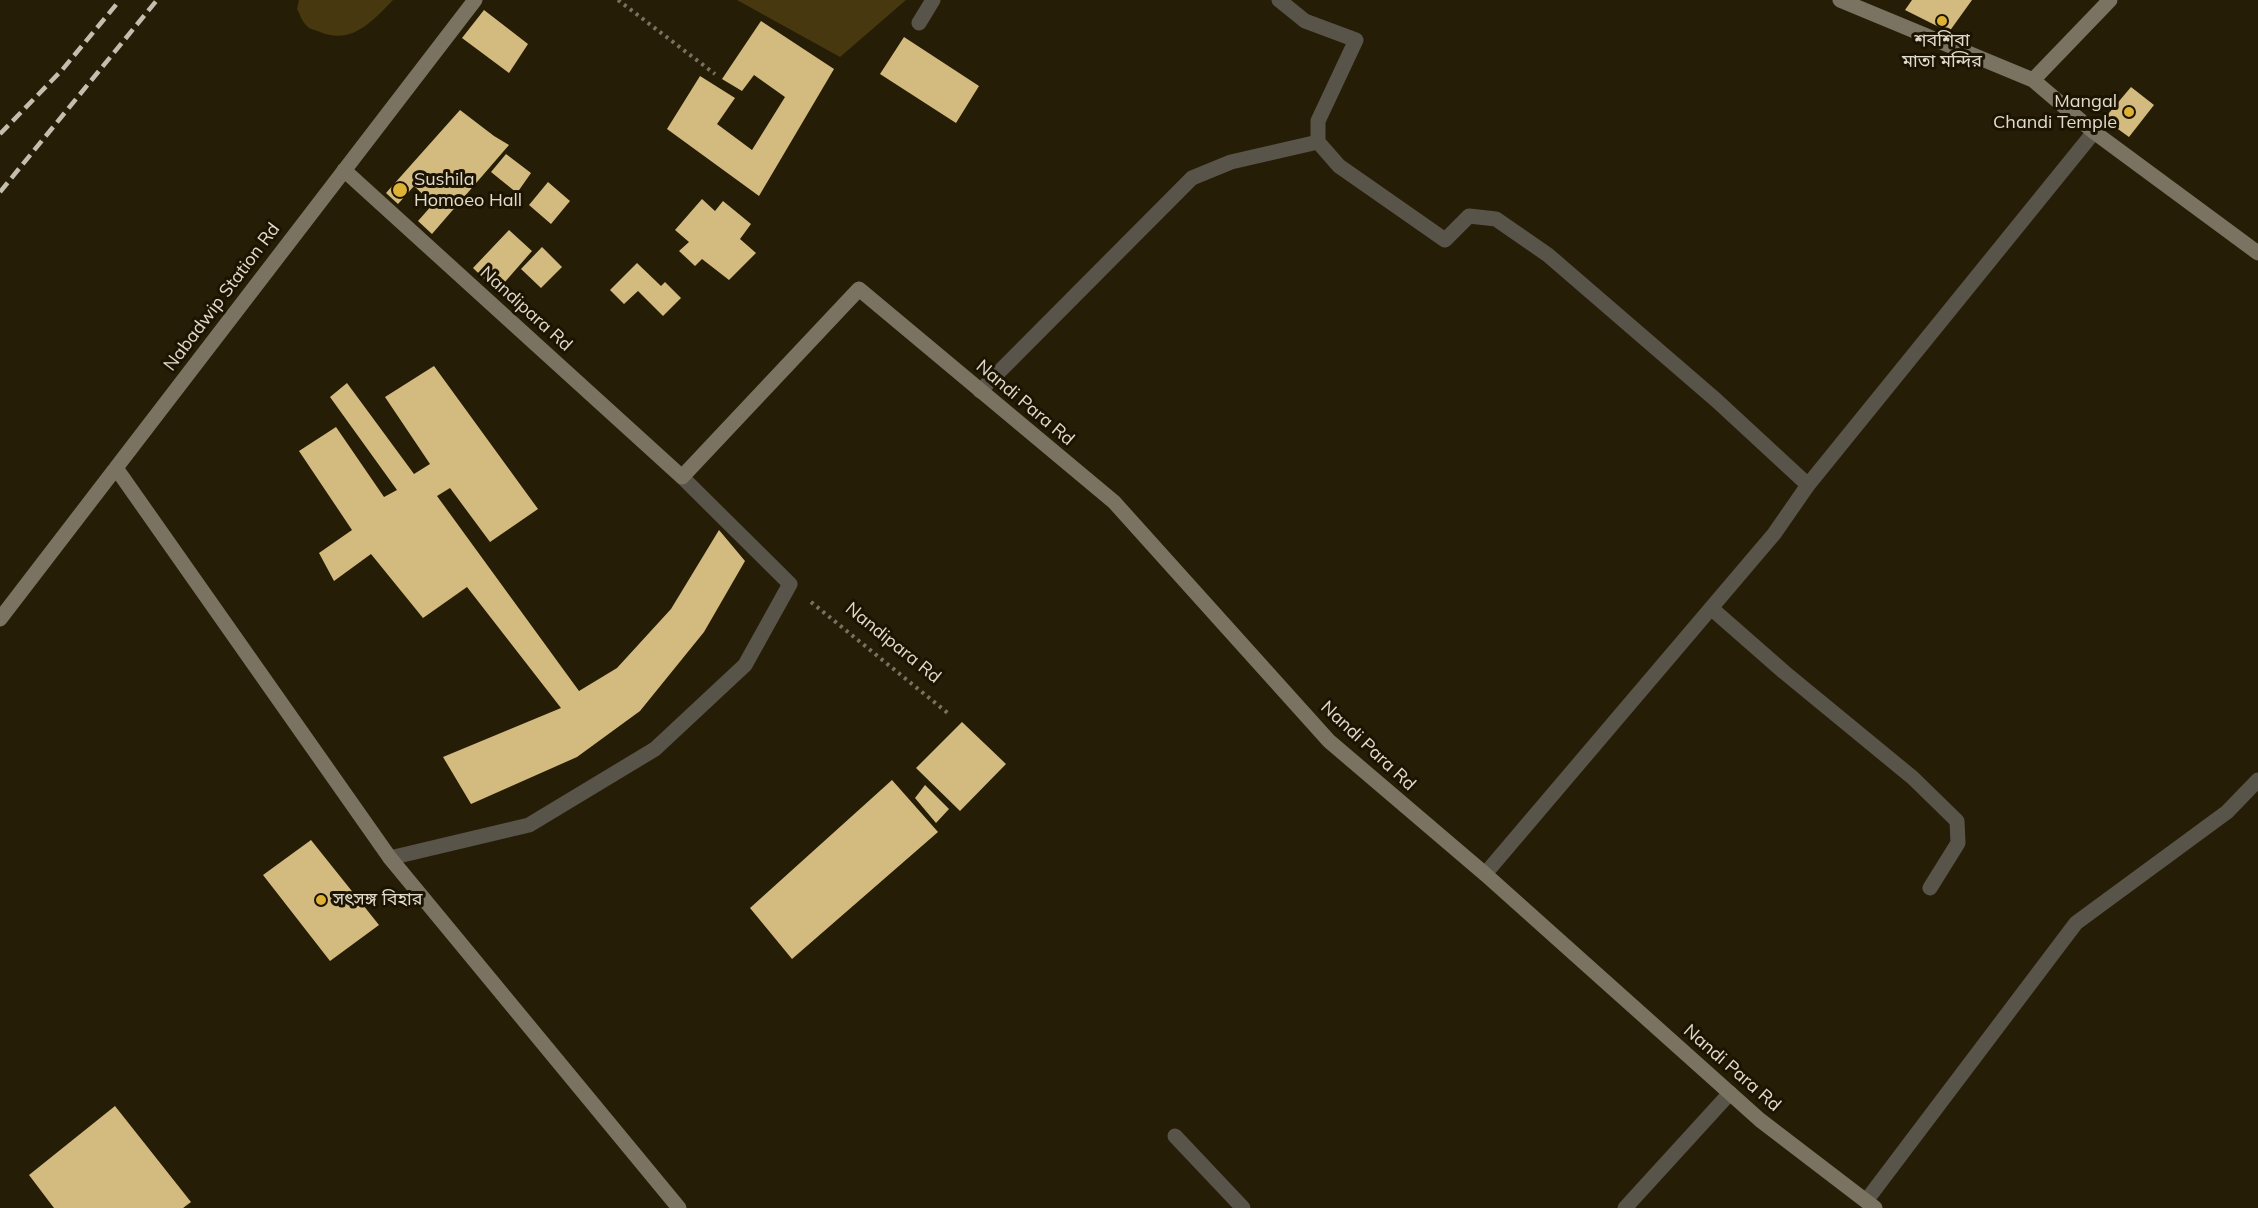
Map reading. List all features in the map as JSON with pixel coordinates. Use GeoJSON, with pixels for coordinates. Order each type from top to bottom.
{"type":"FeatureCollection","features":[{"type":"Feature","properties":{"kind":"street","name":"Nabadwip Station Rd"},"geometry":{"type":"LineString","coordinates":[[0,619],[475,0]]}},
{"type":"Feature","properties":{"kind":"street"},"geometry":{"type":"LineString","coordinates":[[919,23],[933,0]]}},
{"type":"Feature","properties":{"kind":"street"},"geometry":{"type":"LineString","coordinates":[[1279,0],[1305,21],[1356,40],[1318,121],[1318,142],[1338,166],[1445,240],[1469,216],[1496,219],[1548,255],[1716,400],[1808,485]]}},
{"type":"Feature","properties":{"kind":"street"},"geometry":{"type":"LineString","coordinates":[[1840,0],[2033,80],[2094,132],[2258,253]]}},
{"type":"Feature","properties":{"kind":"street"},"geometry":{"type":"LineString","coordinates":[[2033,80],[2110,0]]}},
{"type":"Feature","properties":{"kind":"street"},"geometry":{"type":"LineString","coordinates":[[1485,874],[1774,534],[1808,485],[2094,132]]}},
{"type":"Feature","properties":{"kind":"street"},"geometry":{"type":"LineString","coordinates":[[980,391],[1192,178],[1231,162],[1318,142]]}},
{"type":"Feature","properties":{"kind":"street","name":"Nandipara Rd"},"geometry":{"type":"LineString","coordinates":[[344,170],[682,477],[790,584]]}},
{"type":"Feature","properties":{"kind":"street","name":"Nandi Para Rd"},"geometry":{"type":"LineString","coordinates":[[682,477],[859,289],[1114,502],[1329,741],[1485,874],[1760,1120],[1871,1205]]}},
{"type":"Feature","properties":{"kind":"street"},"geometry":{"type":"LineString","coordinates":[[116,468],[390,858],[679,1208]]}},
{"type":"Feature","properties":{"kind":"street"},"geometry":{"type":"LineString","coordinates":[[390,858],[529,825],[655,749],[745,665],[790,584]]}},
{"type":"Feature","properties":{"kind":"street"},"geometry":{"type":"LineString","coordinates":[[1711,608],[1784,672],[1913,778],[1957,821],[1958,843],[1930,888]]}},
{"type":"Feature","properties":{"kind":"street"},"geometry":{"type":"LineString","coordinates":[[1871,1205],[2076,923],[2227,812],[2258,780]]}},
{"type":"Feature","properties":{"kind":"street"},"geometry":{"type":"LineString","coordinates":[[1625,1208],[1730,1093]]}},
{"type":"Feature","properties":{"kind":"street"},"geometry":{"type":"LineString","coordinates":[[1175,1136],[1243,1208]]}},
{"type":"Feature","properties":{"kind":"path"},"geometry":{"type":"LineString","coordinates":[[618,0],[715,74]]}},
{"type":"Feature","properties":{"kind":"path","name":"Nandipara Rd"},"geometry":{"type":"LineString","coordinates":[[790,584],[949,714]]}},
{"type":"Feature","properties":{"kind":"shaded area"},"geometry":{"type":"Polygon","coordinates":[[[299,0],[393,0],[369,23],[342,36],[331,35],[308,27],[297,9],[299,0]]]}},
{"type":"Feature","properties":{"kind":"shaded area"},"geometry":{"type":"Polygon","coordinates":[[[737,0],[906,0],[840,57],[737,0]]]}},
{"type":"Feature","properties":{"kind":"building","name":"শবশিবা মাতা মন্দির"},"geometry":{"type":"Polygon","coordinates":[[[1912,0],[1972,0],[1949,32],[1905,10],[1912,0]]]}},
{"type":"Feature","properties":{"kind":"building"},"geometry":{"type":"Polygon","coordinates":[[[484,10],[528,44],[509,73],[462,38],[484,10]]]}},
{"type":"Feature","properties":{"kind":"building"},"geometry":{"type":"Polygon","coordinates":[[[761,21],[834,69],[759,196],[667,129],[700,76],[735,98],[717,124],[752,150],[785,97],[754,75],[742,91],[722,79],[761,21]]]}},
{"type":"Feature","properties":{"kind":"building"},"geometry":{"type":"Polygon","coordinates":[[[904,37],[979,86],[956,123],[880,74],[904,37]]]}},
{"type":"Feature","properties":{"kind":"building","name":"Mangal Chandi Temple"},"geometry":{"type":"Polygon","coordinates":[[[2131,87],[2154,105],[2129,137],[2104,119],[2131,87]]]}},
{"type":"Feature","properties":{"kind":"building"},"geometry":{"type":"Polygon","coordinates":[[[460,110],[509,145],[432,234],[418,221],[433,204],[414,186],[398,204],[386,193],[460,110]]]}},
{"type":"Feature","properties":{"kind":"building"},"geometry":{"type":"Polygon","coordinates":[[[506,154],[531,173],[517,193],[491,172],[506,154]]]}},
{"type":"Feature","properties":{"kind":"building"},"geometry":{"type":"Polygon","coordinates":[[[548,182],[570,201],[551,224],[529,205],[548,182]]]}},
{"type":"Feature","properties":{"kind":"building"},"geometry":{"type":"Polygon","coordinates":[[[702,199],[715,211],[723,201],[751,224],[740,239],[756,253],[729,280],[702,259],[695,266],[679,251],[689,242],[675,230],[702,199]]]}},
{"type":"Feature","properties":{"kind":"building"},"geometry":{"type":"Polygon","coordinates":[[[509,230],[532,251],[497,291],[473,268],[509,230]]]}},
{"type":"Feature","properties":{"kind":"building"},"geometry":{"type":"Polygon","coordinates":[[[542,247],[562,267],[541,288],[521,269],[542,247]]]}},
{"type":"Feature","properties":{"kind":"building"},"geometry":{"type":"Polygon","coordinates":[[[637,263],[661,286],[665,282],[681,298],[663,316],[638,291],[624,304],[610,290],[637,263]]]}},
{"type":"Feature","properties":{"kind":"building"},"geometry":{"type":"Polygon","coordinates":[[[434,366],[538,509],[490,542],[450,488],[437,496],[579,691],[617,668],[671,609],[719,530],[745,561],[704,632],[640,711],[577,757],[471,804],[443,757],[561,708],[467,587],[423,618],[371,554],[334,581],[319,553],[352,530],[299,451],[336,427],[384,497],[397,490],[330,397],[347,383],[414,474],[430,464],[385,397],[434,366]]]}},
{"type":"Feature","properties":{"kind":"building"},"geometry":{"type":"Polygon","coordinates":[[[962,722],[1006,764],[960,811],[916,768],[962,722]]]}},
{"type":"Feature","properties":{"kind":"building"},"geometry":{"type":"Polygon","coordinates":[[[892,780],[938,832],[792,959],[750,908],[892,780]]]}},
{"type":"Feature","properties":{"kind":"building"},"geometry":{"type":"Polygon","coordinates":[[[925,785],[949,809],[936,823],[915,798],[925,785]]]}},
{"type":"Feature","properties":{"kind":"building","name":"সৎসঙ্গ বিহার"},"geometry":{"type":"Polygon","coordinates":[[[311,840],[379,925],[330,961],[263,875],[311,840]]]}},
{"type":"Feature","properties":{"kind":"building"},"geometry":{"type":"Polygon","coordinates":[[[115,1106],[191,1202],[183,1208],[54,1208],[29,1175],[115,1106]]]}},
{"type":"Feature","properties":{"kind":"railway"},"geometry":{"type":"LineString","coordinates":[[0,134],[62,70],[120,0]]}},
{"type":"Feature","properties":{"kind":"railway"},"geometry":{"type":"LineString","coordinates":[[0,192],[157,0]]}},
{"type":"Feature","properties":{"kind":"place","name":"শবশিবা মাতা মন্দির"},"geometry":{"type":"Point","coordinates":[1942,21]}},
{"type":"Feature","properties":{"kind":"place","name":"Mangal Chandi Temple"},"geometry":{"type":"Point","coordinates":[2129,112]}},
{"type":"Feature","properties":{"kind":"place","name":"Sushila Homoeo Hall"},"geometry":{"type":"Point","coordinates":[400,190]}},
{"type":"Feature","properties":{"kind":"place","name":"সৎসঙ্গ বিহার"},"geometry":{"type":"Point","coordinates":[321,900]}}]}
